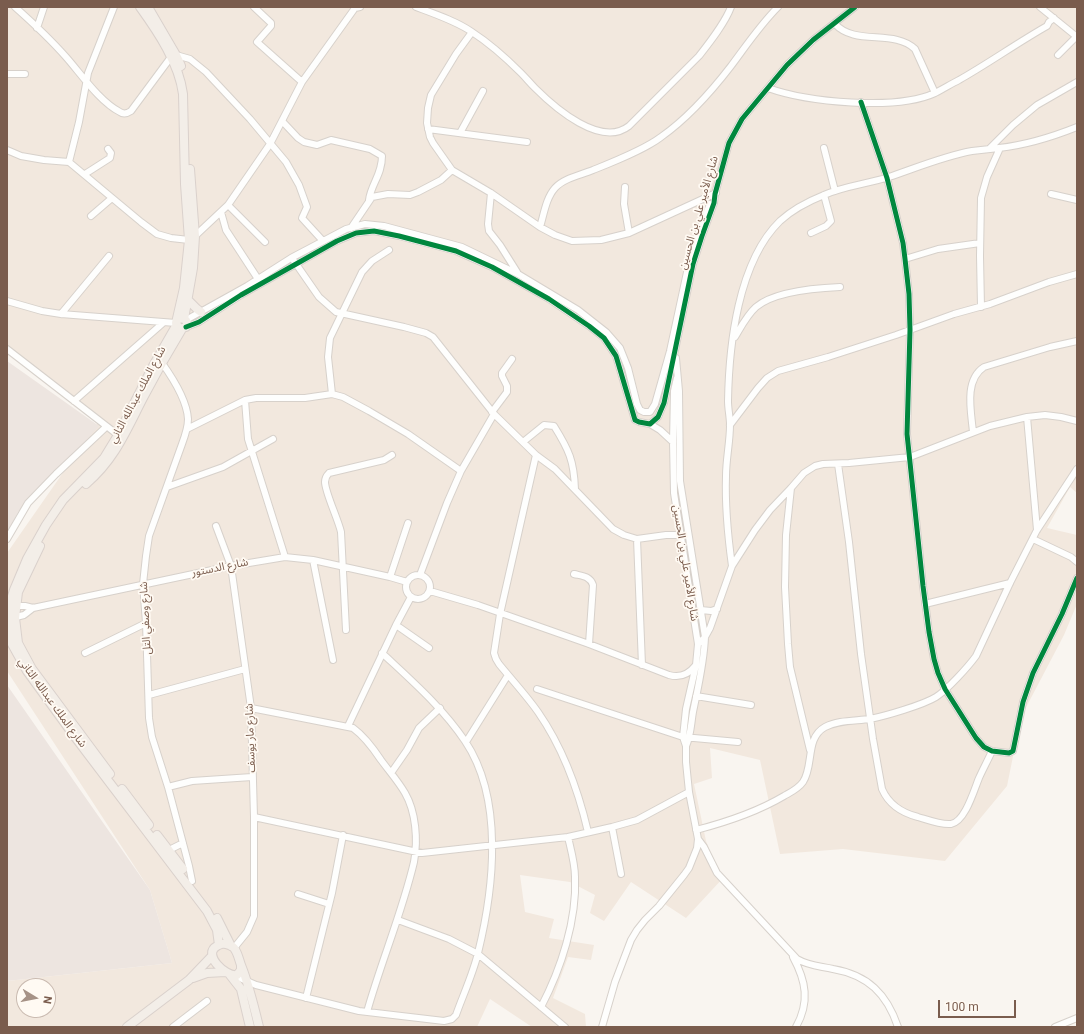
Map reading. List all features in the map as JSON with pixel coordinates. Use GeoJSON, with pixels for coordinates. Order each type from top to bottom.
{"type":"FeatureCollection","features":[{"type":"Feature","properties":{"kind":"main road","name":"شارع الملك عبدالله الثاني"},"geometry":{"type":"LineString","coordinates":[[13,606],[18,592],[50,527],[68,502],[101,470],[117,448],[162,363],[181,323],[188,300],[193,268],[188,104],[185,78],[182,70],[146,9]]}},
{"type":"Feature","properties":{"kind":"main road","name":"شارع الملك عبدالله الثاني"},"geometry":{"type":"LineString","coordinates":[[174,56],[181,80],[183,94],[185,184],[192,238],[185,281],[181,323],[152,366],[118,435],[104,458],[63,500],[46,525],[14,590],[12,644],[22,662],[72,733],[207,911],[217,930],[219,945]]}},
{"type":"Feature","properties":{"kind":"main road"},"geometry":{"type":"LineString","coordinates":[[188,300],[201,312]]}},
{"type":"Feature","properties":{"kind":"main road","name":"شارع الملك عبدالله الثاني"},"geometry":{"type":"LineString","coordinates":[[12,618],[18,643],[32,669],[112,777],[192,881],[218,920],[232,947]]}},
{"type":"Feature","properties":{"kind":"main road"},"geometry":{"type":"LineString","coordinates":[[127,1027],[189,980],[212,956],[214,948],[219,945],[227,944],[232,947],[248,982],[259,1027]]}},
{"type":"Feature","properties":{"kind":"main road"},"geometry":{"type":"LineString","coordinates":[[212,956],[217,965],[229,974],[241,989],[250,1027]]}},
{"type":"Feature","properties":{"kind":"main road"},"geometry":{"type":"LineString","coordinates":[[189,980],[207,973],[240,973],[241,966]]}},
{"type":"Feature","properties":{"kind":"street"},"geometry":{"type":"LineString","coordinates":[[15,7],[65,56],[86,81],[111,106],[123,114],[132,111],[174,56],[190,59],[216,81],[286,162],[299,185],[307,207],[302,218],[303,221],[323,241]]}},
{"type":"Feature","properties":{"kind":"street"},"geometry":{"type":"LineString","coordinates":[[37,28],[44,7]]}},
{"type":"Feature","properties":{"kind":"street"},"geometry":{"type":"LineString","coordinates":[[69,162],[79,122],[86,81],[91,64],[114,7]]}},
{"type":"Feature","properties":{"kind":"street"},"geometry":{"type":"LineString","coordinates":[[254,7],[271,23],[270,27],[257,42],[302,82]]}},
{"type":"Feature","properties":{"kind":"street"},"geometry":{"type":"LineString","coordinates":[[7,150],[21,156],[69,162],[157,234],[171,238],[192,238],[228,205],[270,144],[302,82],[357,7]]}},
{"type":"Feature","properties":{"kind":"street"},"geometry":{"type":"LineString","coordinates":[[416,7],[443,17],[472,32],[510,62],[540,93],[567,116],[598,131],[613,133],[624,130],[633,122],[699,56],[706,48],[731,7]]}},
{"type":"Feature","properties":{"kind":"street"},"geometry":{"type":"LineString","coordinates":[[540,227],[548,200],[556,186],[564,181],[603,166],[646,146],[676,126],[713,87],[764,21],[778,7]]}},
{"type":"Feature","properties":{"kind":"street","name":"شارع الأمير علي بن الحسين"},"geometry":{"type":"LineString","coordinates":[[686,738],[705,653],[705,637],[680,481],[679,398],[672,353],[693,264],[714,203],[715,193],[729,144],[742,119],[792,60],[813,40],[856,7]]}},
{"type":"Feature","properties":{"kind":"street"},"geometry":{"type":"LineString","coordinates":[[1040,7],[1076,37],[1058,55]]}},
{"type":"Feature","properties":{"kind":"street"},"geometry":{"type":"LineString","coordinates":[[768,88],[809,98],[861,102],[894,102],[915,99],[935,93],[969,74],[1047,26],[1054,18]]}},
{"type":"Feature","properties":{"kind":"street"},"geometry":{"type":"LineString","coordinates":[[834,24],[846,32],[900,41],[911,45],[915,49],[935,93]]}},
{"type":"Feature","properties":{"kind":"street"},"geometry":{"type":"LineString","coordinates":[[472,32],[456,54],[431,95],[427,115],[428,129],[433,143],[452,170],[491,193],[540,227],[554,235],[572,241],[601,240],[629,233],[715,193]]}},
{"type":"Feature","properties":{"kind":"street"},"geometry":{"type":"LineString","coordinates":[[182,70],[190,59]]}},
{"type":"Feature","properties":{"kind":"street"},"geometry":{"type":"LineString","coordinates":[[7,74],[25,74]]}},
{"type":"Feature","properties":{"kind":"street"},"geometry":{"type":"LineString","coordinates":[[989,149],[1012,125],[1037,105],[1077,82]]}},
{"type":"Feature","properties":{"kind":"street"},"geometry":{"type":"LineString","coordinates":[[460,132],[483,91]]}},
{"type":"Feature","properties":{"kind":"street"},"geometry":{"type":"LineString","coordinates":[[861,102],[887,178],[903,243],[909,294],[910,330],[906,415],[907,434],[919,557],[934,659],[945,689],[976,738],[984,747],[992,751],[1009,753],[1013,751],[1023,702],[1033,673],[1062,614],[1077,578]]}},
{"type":"Feature","properties":{"kind":"street"},"geometry":{"type":"LineString","coordinates":[[282,121],[298,138],[304,142],[317,145],[331,140],[370,149],[382,156],[381,168],[371,191],[369,200],[351,228]]}},
{"type":"Feature","properties":{"kind":"street"},"geometry":{"type":"LineString","coordinates":[[732,566],[728,538],[726,476],[730,425],[728,392],[733,340],[738,306],[746,278],[757,252],[771,231],[781,220],[794,210],[835,191],[887,178],[953,156],[1035,141],[1060,134],[1077,126]]}},
{"type":"Feature","properties":{"kind":"street"},"geometry":{"type":"LineString","coordinates":[[428,129],[527,142]]}},
{"type":"Feature","properties":{"kind":"street"},"geometry":{"type":"LineString","coordinates":[[85,174],[110,158],[112,153],[108,148]]}},
{"type":"Feature","properties":{"kind":"street"},"geometry":{"type":"LineString","coordinates":[[824,148],[835,191]]}},
{"type":"Feature","properties":{"kind":"street"},"geometry":{"type":"LineString","coordinates":[[981,306],[981,198],[994,158],[1000,148]]}},
{"type":"Feature","properties":{"kind":"street"},"geometry":{"type":"LineString","coordinates":[[369,200],[372,197],[383,194],[410,195],[441,180],[452,170]]}},
{"type":"Feature","properties":{"kind":"street"},"geometry":{"type":"LineString","coordinates":[[625,187],[624,204],[629,233]]}},
{"type":"Feature","properties":{"kind":"street"},"geometry":{"type":"LineString","coordinates":[[491,193],[488,224],[489,231],[500,245],[518,274]]}},
{"type":"Feature","properties":{"kind":"street"},"geometry":{"type":"LineString","coordinates":[[1051,194],[1077,200]]}},
{"type":"Feature","properties":{"kind":"street"},"geometry":{"type":"LineString","coordinates":[[812,233],[826,226],[831,221],[824,195]]}},
{"type":"Feature","properties":{"kind":"street"},"geometry":{"type":"LineString","coordinates":[[91,216],[112,198]]}},
{"type":"Feature","properties":{"kind":"street"},"geometry":{"type":"LineString","coordinates":[[228,205],[265,242]]}},
{"type":"Feature","properties":{"kind":"street"},"geometry":{"type":"LineString","coordinates":[[221,212],[226,230],[258,279]]}},
{"type":"Feature","properties":{"kind":"street"},"geometry":{"type":"LineString","coordinates":[[213,220],[226,230]]}},
{"type":"Feature","properties":{"kind":"street"},"geometry":{"type":"LineString","coordinates":[[181,323],[292,258],[351,228],[364,224],[375,224],[406,231],[462,247],[518,274],[532,286],[604,338],[613,350],[618,361],[633,416],[639,422],[650,424],[660,430],[672,442]]}},
{"type":"Feature","properties":{"kind":"street"},"geometry":{"type":"LineString","coordinates":[[7,301],[42,311],[61,314],[163,323],[199,322],[241,295],[337,241],[356,233],[374,231],[414,239],[456,251],[492,266],[578,310],[595,322],[620,348],[628,368],[637,404],[640,410],[646,413],[652,411],[672,353]]}},
{"type":"Feature","properties":{"kind":"street"},"geometry":{"type":"LineString","coordinates":[[905,259],[938,249],[980,242]]}},
{"type":"Feature","properties":{"kind":"street"},"geometry":{"type":"LineString","coordinates":[[332,394],[328,357],[330,338],[366,266],[389,250]]}},
{"type":"Feature","properties":{"kind":"street"},"geometry":{"type":"LineString","coordinates":[[61,314],[109,256]]}},
{"type":"Feature","properties":{"kind":"street"},"geometry":{"type":"LineString","coordinates":[[292,258],[322,301],[332,310],[404,327],[426,333],[433,337],[493,413],[536,455],[555,469],[613,529],[624,535],[637,539],[666,535],[688,535]]}},
{"type":"Feature","properties":{"kind":"street"},"geometry":{"type":"LineString","coordinates":[[730,425],[758,388],[767,378],[778,371],[828,357],[1064,277],[1077,274]]}},
{"type":"Feature","properties":{"kind":"street"},"geometry":{"type":"LineString","coordinates":[[733,340],[750,314],[762,302],[795,291],[822,287],[840,287]]}},
{"type":"Feature","properties":{"kind":"street"},"geometry":{"type":"LineString","coordinates":[[74,401],[163,323]]}},
{"type":"Feature","properties":{"kind":"street"},"geometry":{"type":"LineString","coordinates":[[973,432],[971,391],[973,380],[979,370],[984,367],[1050,347],[1077,341]]}},
{"type":"Feature","properties":{"kind":"street"},"geometry":{"type":"LineString","coordinates":[[7,349],[118,435]]}},
{"type":"Feature","properties":{"kind":"street"},"geometry":{"type":"LineString","coordinates":[[650,424],[658,417],[660,413],[672,353]]}},
{"type":"Feature","properties":{"kind":"street"},"geometry":{"type":"LineString","coordinates":[[420,575],[447,503],[461,471],[493,413],[507,392],[507,386],[502,373],[512,359]]}},
{"type":"Feature","properties":{"kind":"street","name":"شارع وصفي التل"},"geometry":{"type":"LineString","coordinates":[[162,363],[172,378],[188,415],[187,429],[149,536],[146,556],[143,584],[146,623],[149,718],[152,737],[168,787],[192,881]]}},
{"type":"Feature","properties":{"kind":"street","name":"شارع الأمير علي بن الحسين"},"geometry":{"type":"LineString","coordinates":[[602,1027],[615,982],[631,940],[641,925],[659,906],[684,875],[694,858],[697,848],[698,839],[686,762],[686,709],[696,665],[698,644],[674,493],[672,442],[674,398],[677,378]]}},
{"type":"Feature","properties":{"kind":"street"},"geometry":{"type":"LineString","coordinates":[[187,429],[245,400],[264,397],[282,399],[332,394],[343,397],[370,411],[408,434],[461,471]]}},
{"type":"Feature","properties":{"kind":"street"},"geometry":{"type":"LineString","coordinates":[[245,400],[248,439],[251,451],[265,490],[285,556]]}},
{"type":"Feature","properties":{"kind":"street"},"geometry":{"type":"LineString","coordinates":[[698,644],[705,637],[717,609],[732,566],[770,510],[804,473],[815,466],[823,464],[838,464],[910,457],[990,426],[1027,417],[1045,415],[1077,421]]}},
{"type":"Feature","properties":{"kind":"street"},"geometry":{"type":"LineString","coordinates":[[1027,417],[1037,530]]}},
{"type":"Feature","properties":{"kind":"street"},"geometry":{"type":"LineString","coordinates":[[523,442],[544,424],[554,426],[567,447],[574,470],[575,489]]}},
{"type":"Feature","properties":{"kind":"street"},"geometry":{"type":"LineString","coordinates":[[7,539],[28,504],[56,474],[106,427]]}},
{"type":"Feature","properties":{"kind":"street"},"geometry":{"type":"LineString","coordinates":[[167,487],[222,467],[273,439]]}},
{"type":"Feature","properties":{"kind":"street"},"geometry":{"type":"LineString","coordinates":[[346,630],[344,567],[341,532],[325,484],[326,477],[329,473],[384,460],[392,455]]}},
{"type":"Feature","properties":{"kind":"street"},"geometry":{"type":"LineString","coordinates":[[536,455],[500,614],[494,653],[496,659],[538,713],[565,760],[579,797],[588,832]]}},
{"type":"Feature","properties":{"kind":"street"},"geometry":{"type":"LineString","coordinates":[[838,464],[849,542],[861,654],[870,719],[882,789],[886,799],[906,814],[937,822],[952,824],[958,821],[966,809],[992,751]]}},
{"type":"Feature","properties":{"kind":"street"},"geometry":{"type":"LineString","coordinates":[[696,830],[745,815],[794,791],[802,783],[806,775],[810,750],[816,736],[825,727],[849,721],[880,717],[926,702],[934,698],[945,689],[976,656],[1010,583],[1037,530],[1077,469]]}},
{"type":"Feature","properties":{"kind":"street"},"geometry":{"type":"LineString","coordinates":[[790,488],[786,536],[788,644],[790,667],[810,750]]}},
{"type":"Feature","properties":{"kind":"street"},"geometry":{"type":"LineString","coordinates":[[390,577],[408,523]]}},
{"type":"Feature","properties":{"kind":"street","name":"شارع مار يوسف"},"geometry":{"type":"LineString","coordinates":[[216,526],[231,566],[251,708],[254,817],[254,916],[247,932],[232,947]]}},
{"type":"Feature","properties":{"kind":"street"},"geometry":{"type":"LineString","coordinates":[[637,539],[642,665]]}},
{"type":"Feature","properties":{"kind":"street"},"geometry":{"type":"LineString","coordinates":[[1033,539],[1071,556],[1077,562]]}},
{"type":"Feature","properties":{"kind":"street","name":"شارع الدستور"},"geometry":{"type":"LineString","coordinates":[[12,618],[24,615],[33,608],[143,584],[285,556],[313,560],[407,582]]}},
{"type":"Feature","properties":{"kind":"street"},"geometry":{"type":"LineString","coordinates":[[313,560],[333,660]]}},
{"type":"Feature","properties":{"kind":"street"},"geometry":{"type":"LineString","coordinates":[[574,574],[592,580],[593,585],[589,644]]}},
{"type":"Feature","properties":{"kind":"street"},"geometry":{"type":"LineString","coordinates":[[420,575],[425,577],[428,581],[430,591],[427,596],[422,599],[417,599],[411,597],[407,590],[407,582],[410,578],[420,575]]}},
{"type":"Feature","properties":{"kind":"street"},"geometry":{"type":"LineString","coordinates":[[925,604],[1010,583]]}},
{"type":"Feature","properties":{"kind":"street"},"geometry":{"type":"LineString","coordinates":[[430,591],[478,605],[674,676],[686,676],[696,665]]}},
{"type":"Feature","properties":{"kind":"street"},"geometry":{"type":"LineString","coordinates":[[348,726],[382,653],[411,597]]}},
{"type":"Feature","properties":{"kind":"street","name":"شارع الدستور"},"geometry":{"type":"LineString","coordinates":[[13,606],[33,608]]}},
{"type":"Feature","properties":{"kind":"street"},"geometry":{"type":"LineString","coordinates":[[701,610],[711,611],[717,609]]}},
{"type":"Feature","properties":{"kind":"street"},"geometry":{"type":"LineString","coordinates":[[85,653],[146,623]]}},
{"type":"Feature","properties":{"kind":"street"},"geometry":{"type":"LineString","coordinates":[[396,625],[429,648]]}},
{"type":"Feature","properties":{"kind":"street"},"geometry":{"type":"LineString","coordinates":[[229,974],[248,982],[306,998],[367,1012],[444,1021],[452,1019],[456,1015],[478,954],[489,894],[493,846],[486,795],[480,773],[466,742],[440,708],[382,653]]}},
{"type":"Feature","properties":{"kind":"street"},"geometry":{"type":"LineString","coordinates":[[148,695],[245,669]]}},
{"type":"Feature","properties":{"kind":"street"},"geometry":{"type":"LineString","coordinates":[[466,742],[508,675]]}},
{"type":"Feature","properties":{"kind":"street"},"geometry":{"type":"LineString","coordinates":[[537,689],[686,738],[738,742]]}},
{"type":"Feature","properties":{"kind":"street"},"geometry":{"type":"LineString","coordinates":[[696,696],[751,704]]}},
{"type":"Feature","properties":{"kind":"street"},"geometry":{"type":"LineString","coordinates":[[251,708],[352,728],[363,737],[391,773],[405,793],[413,813],[416,852],[410,878],[398,920],[367,1012]]}},
{"type":"Feature","properties":{"kind":"street"},"geometry":{"type":"LineString","coordinates":[[391,773],[407,750],[419,728],[440,708]]}},
{"type":"Feature","properties":{"kind":"street"},"geometry":{"type":"LineString","coordinates":[[168,787],[192,781],[252,777]]}},
{"type":"Feature","properties":{"kind":"street"},"geometry":{"type":"LineString","coordinates":[[254,817],[422,853],[568,837],[612,827],[637,820],[690,792]]}},
{"type":"Feature","properties":{"kind":"street"},"geometry":{"type":"LineString","coordinates":[[612,827],[621,874]]}},
{"type":"Feature","properties":{"kind":"street"},"geometry":{"type":"LineString","coordinates":[[306,998],[329,904],[343,835]]}},
{"type":"Feature","properties":{"kind":"street"},"geometry":{"type":"LineString","coordinates":[[541,1007],[566,947],[574,900],[575,875],[568,837]]}},
{"type":"Feature","properties":{"kind":"street"},"geometry":{"type":"LineString","coordinates":[[698,839],[704,847],[717,873],[797,959],[808,965],[847,972],[867,982],[884,997],[890,1006],[898,1027]]}},
{"type":"Feature","properties":{"kind":"street"},"geometry":{"type":"LineString","coordinates":[[169,850],[183,843]]}},
{"type":"Feature","properties":{"kind":"street"},"geometry":{"type":"LineString","coordinates":[[298,894],[329,904]]}},
{"type":"Feature","properties":{"kind":"street"},"geometry":{"type":"LineString","coordinates":[[398,920],[467,947],[478,954],[565,1027]]}},
{"type":"Feature","properties":{"kind":"street"},"geometry":{"type":"LineString","coordinates":[[790,952],[804,979],[805,992],[802,1013],[796,1027]]}},
{"type":"Feature","properties":{"kind":"street"},"geometry":{"type":"LineString","coordinates":[[173,1027],[206,1000]]}},
{"type":"Feature","properties":{"kind":"street"},"geometry":{"type":"LineString","coordinates":[[1055,1027],[1077,1018]]}},
{"type":"Feature","properties":{"kind":"shaded area"},"geometry":{"type":"Polygon","coordinates":[[[7,7],[1077,7],[1077,493],[1070,487],[1047,528],[1077,535],[1077,604],[1064,635],[1021,717],[1007,786],[945,861],[843,849],[780,854],[760,760],[710,748],[712,778],[694,784],[706,841],[715,864],[724,877],[686,918],[631,882],[604,921],[590,913],[595,895],[570,882],[520,875],[525,912],[554,919],[549,938],[594,945],[591,960],[568,957],[553,998],[585,1014],[586,1027],[532,1027],[490,999],[477,1027],[7,1027],[7,981],[16,980],[16,1018],[56,1018],[56,978],[34,978],[172,963],[150,890],[7,671],[7,553],[99,421],[7,350],[7,7]]]}},
{"type":"Feature","properties":{"kind":"shaded area"},"geometry":{"type":"Polygon","coordinates":[[[7,361],[99,426],[39,494],[18,512],[7,534],[7,361]]]}},
{"type":"Feature","properties":{"kind":"shaded area"},"geometry":{"type":"Polygon","coordinates":[[[7,685],[150,890],[172,963],[34,978],[16,978],[16,980],[7,981],[7,685]]]}},
{"type":"Feature","properties":{"kind":"cycle path"},"geometry":{"type":"LineString","coordinates":[[186,327],[199,322],[241,295],[337,241],[356,233],[374,231],[399,236],[456,251],[492,267],[549,299],[589,326],[604,338],[616,356],[635,420],[650,424],[658,417],[664,403],[693,264],[714,203],[715,194],[729,143],[742,119],[787,65],[813,40],[855,7]]}},
{"type":"Feature","properties":{"kind":"cycle path"},"geometry":{"type":"LineString","coordinates":[[861,102],[887,178],[903,243],[909,294],[910,330],[907,434],[923,586],[934,659],[945,689],[976,738],[984,747],[992,751],[1009,753],[1013,751],[1023,702],[1033,673],[1062,614],[1077,578]]}}]}
